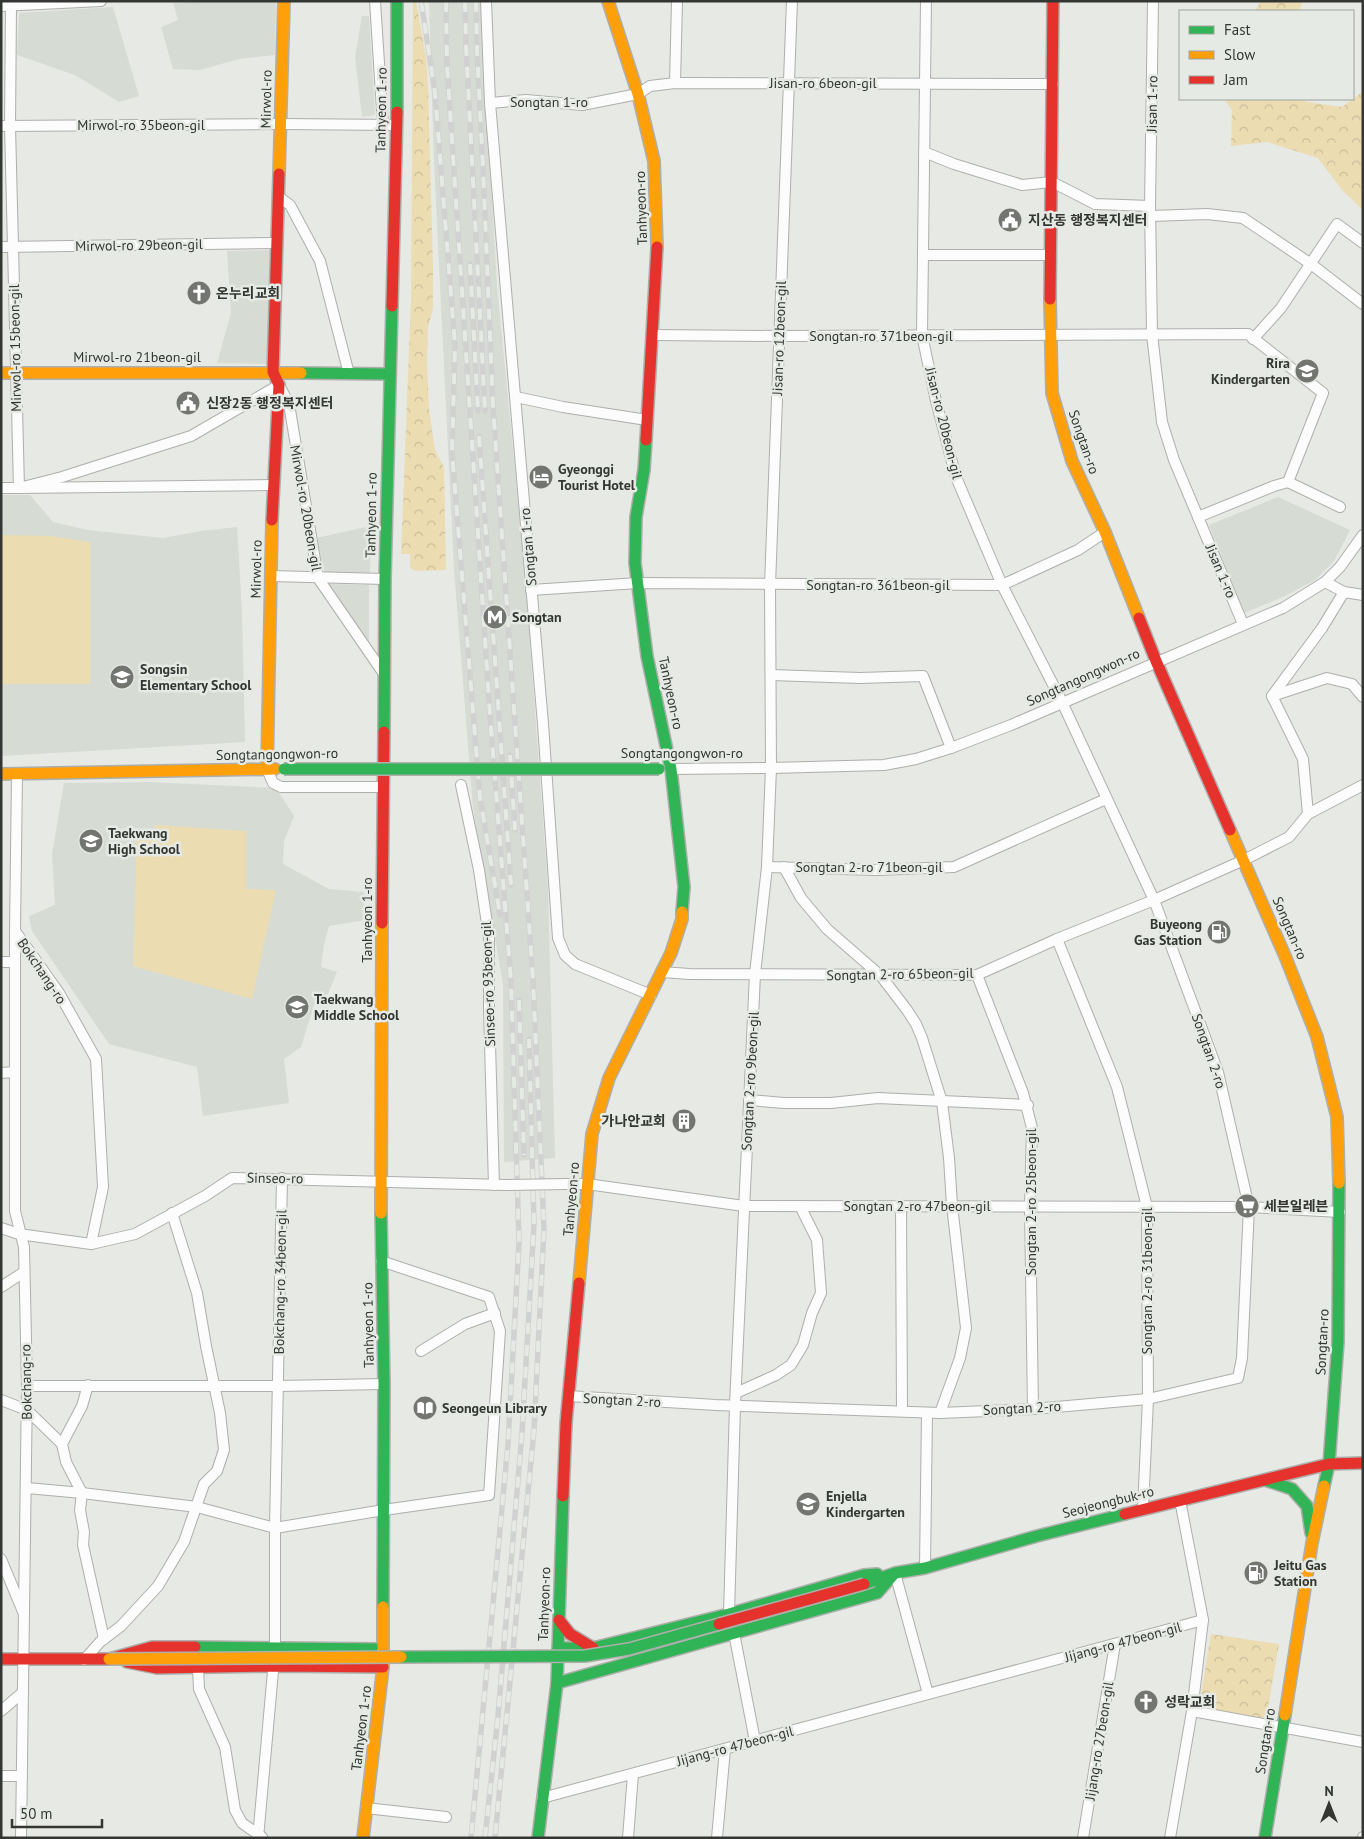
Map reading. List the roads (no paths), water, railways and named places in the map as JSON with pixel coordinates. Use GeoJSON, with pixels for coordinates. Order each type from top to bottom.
{"type":"FeatureCollection","features":[{"type":"Feature","properties":{"kind":"street"},"geometry":{"type":"LineString","coordinates":[[10,4],[101,1]]}},
{"type":"Feature","properties":{"kind":"street","name":"Mirwol-ro"},"geometry":{"type":"LineString","coordinates":[[267,769],[273,485],[279,385],[273,372],[284,1]]}},
{"type":"Feature","properties":{"kind":"street"},"geometry":{"type":"LineString","coordinates":[[375,1],[383,125]]}},
{"type":"Feature","properties":{"kind":"street","name":"Tanhyeon 1-ro"},"geometry":{"type":"LineString","coordinates":[[363,1838],[383,1667],[384,1384],[380,1181],[384,674],[397,125],[398,1]]}},
{"type":"Feature","properties":{"kind":"street","name":"Songtan 1-ro"},"geometry":{"type":"LineString","coordinates":[[486,1],[490,103],[516,397],[558,938],[565,955],[575,964],[651,995]]}},
{"type":"Feature","properties":{"kind":"street","name":"Tanhyeon-ro"},"geometry":{"type":"LineString","coordinates":[[538,1838],[556,1683],[568,1396],[592,1134],[609,1078],[671,953],[682,919],[684,887],[671,768],[647,656],[635,563],[636,517],[644,470],[658,238],[654,161],[638,94],[608,1]]}},
{"type":"Feature","properties":{"kind":"street"},"geometry":{"type":"LineString","coordinates":[[675,83],[677,1]]}},
{"type":"Feature","properties":{"kind":"street","name":"Jisan-ro 12beon-gil"},"geometry":{"type":"LineString","coordinates":[[771,768],[770,585],[792,1]]}},
{"type":"Feature","properties":{"kind":"street","name":"Jisan-ro 20beon-gil"},"geometry":{"type":"LineString","coordinates":[[926,1],[922,335],[936,401],[956,477],[1002,585],[1062,702]]}},
{"type":"Feature","properties":{"kind":"street","name":"Songtan-ro"},"geometry":{"type":"LineString","coordinates":[[1053,1],[1050,336],[1052,393],[1072,461],[1105,532],[1156,661],[1244,860],[1317,1037],[1337,1117],[1340,1212],[1338,1342],[1329,1464],[1312,1543],[1265,1838]]}},
{"type":"Feature","properties":{"kind":"street","name":"Jisan 1-ro"},"geometry":{"type":"LineString","coordinates":[[1153,1],[1152,334],[1162,422],[1174,460],[1243,624]]}},
{"type":"Feature","properties":{"kind":"street","name":"Mirwol-ro 15beon-gil"},"geometry":{"type":"LineString","coordinates":[[10,4],[6,126],[13,246],[19,488]]}},
{"type":"Feature","properties":{"kind":"street","name":"Jisan-ro 6beon-gil"},"geometry":{"type":"LineString","coordinates":[[638,94],[650,86],[675,83],[1053,84]]}},
{"type":"Feature","properties":{"kind":"street","name":"Songtan 1-ro"},"geometry":{"type":"LineString","coordinates":[[490,103],[526,100],[582,105],[638,94]]}},
{"type":"Feature","properties":{"kind":"street","name":"Mirwol-ro 35beon-gil"},"geometry":{"type":"LineString","coordinates":[[6,126],[397,125]]}},
{"type":"Feature","properties":{"kind":"street"},"geometry":{"type":"LineString","coordinates":[[924,152],[954,164],[1022,184],[1052,182],[1095,204],[1151,211],[1242,218],[1311,264],[1363,304]]}},
{"type":"Feature","properties":{"kind":"street"},"geometry":{"type":"LineString","coordinates":[[279,197],[290,205],[320,261],[349,374]]}},
{"type":"Feature","properties":{"kind":"street"},"geometry":{"type":"LineString","coordinates":[[1250,336],[1281,308],[1337,224],[1363,243]]}},
{"type":"Feature","properties":{"kind":"street","name":"Mirwol-ro 29beon-gil"},"geometry":{"type":"LineString","coordinates":[[1,247],[276,243]]}},
{"type":"Feature","properties":{"kind":"street"},"geometry":{"type":"LineString","coordinates":[[923,256],[1051,255]]}},
{"type":"Feature","properties":{"kind":"street"},"geometry":{"type":"LineString","coordinates":[[1050,336],[1152,334],[1250,336],[1323,393],[1288,482]]}},
{"type":"Feature","properties":{"kind":"street","name":"Songtan-ro 371beon-gil"},"geometry":{"type":"LineString","coordinates":[[652,335],[1050,336]]}},
{"type":"Feature","properties":{"kind":"street"},"geometry":{"type":"LineString","coordinates":[[273,372],[390,374]]}},
{"type":"Feature","properties":{"kind":"street","name":"Mirwol-ro 21beon-gil"},"geometry":{"type":"LineString","coordinates":[[1,374],[273,372]]}},
{"type":"Feature","properties":{"kind":"street"},"geometry":{"type":"LineString","coordinates":[[19,488],[62,477],[191,436],[279,385]]}},
{"type":"Feature","properties":{"kind":"street","name":"Mirwol-ro 20beon-gil"},"geometry":{"type":"LineString","coordinates":[[279,385],[289,404],[318,578],[384,674]]}},
{"type":"Feature","properties":{"kind":"street"},"geometry":{"type":"LineString","coordinates":[[516,397],[563,407],[647,420]]}},
{"type":"Feature","properties":{"kind":"street"},"geometry":{"type":"LineString","coordinates":[[1198,518],[1288,482],[1340,507]]}},
{"type":"Feature","properties":{"kind":"street"},"geometry":{"type":"LineString","coordinates":[[1,488],[273,485]]}},
{"type":"Feature","properties":{"kind":"street","name":"Songtan-ro 361beon-gil"},"geometry":{"type":"LineString","coordinates":[[638,584],[1002,585],[1078,550],[1105,532]]}},
{"type":"Feature","properties":{"kind":"street","name":"Songtangongwon-ro"},"geometry":{"type":"LineString","coordinates":[[1,774],[267,769],[771,768],[884,764],[916,759],[1011,725],[1283,608],[1325,582],[1340,567],[1363,535]]}},
{"type":"Feature","properties":{"kind":"street"},"geometry":{"type":"LineString","coordinates":[[271,576],[385,580]]}},
{"type":"Feature","properties":{"kind":"street"},"geometry":{"type":"LineString","coordinates":[[1325,582],[1344,592],[1363,595]]}},
{"type":"Feature","properties":{"kind":"street"},"geometry":{"type":"LineString","coordinates":[[531,590],[638,584]]}},
{"type":"Feature","properties":{"kind":"street"},"geometry":{"type":"LineString","coordinates":[[1272,696],[1322,628],[1344,592]]}},
{"type":"Feature","properties":{"kind":"street"},"geometry":{"type":"LineString","coordinates":[[771,675],[860,678],[923,676],[951,748]]}},
{"type":"Feature","properties":{"kind":"street"},"geometry":{"type":"LineString","coordinates":[[1272,696],[1327,678],[1352,684],[1363,697]]}},
{"type":"Feature","properties":{"kind":"street"},"geometry":{"type":"LineString","coordinates":[[1272,696],[1303,759],[1308,814]]}},
{"type":"Feature","properties":{"kind":"street","name":"Songtan 2-ro"},"geometry":{"type":"LineString","coordinates":[[568,1396],[940,1413],[1148,1399],[1238,1378],[1242,1358],[1249,1207],[1218,1072],[1154,900],[1062,702]]}},
{"type":"Feature","properties":{"kind":"street","name":"Songtan 2-ro 9beon-gil"},"geometry":{"type":"LineString","coordinates":[[735,1405],[756,974],[767,867],[771,768]]}},
{"type":"Feature","properties":{"kind":"street"},"geometry":{"type":"LineString","coordinates":[[267,769],[273,783],[281,787],[383,787]]}},
{"type":"Feature","properties":{"kind":"street","name":"Bokchang-ro"},"geometry":{"type":"LineString","coordinates":[[17,774],[15,1211],[24,1247],[27,1386],[21,1838]]}},
{"type":"Feature","properties":{"kind":"street","name":"Sinseo-ro 93beon-gil"},"geometry":{"type":"LineString","coordinates":[[461,785],[479,870],[489,937],[494,1185]]}},
{"type":"Feature","properties":{"kind":"street"},"geometry":{"type":"LineString","coordinates":[[1154,900],[1244,860],[1289,837],[1308,814],[1363,785]]}},
{"type":"Feature","properties":{"kind":"street","name":"Songtan 2-ro 71beon-gil"},"geometry":{"type":"LineString","coordinates":[[767,867],[877,870],[954,866],[1106,799]]}},
{"type":"Feature","properties":{"kind":"street"},"geometry":{"type":"LineString","coordinates":[[784,867],[801,898],[827,929],[882,976],[916,1024],[942,1102],[950,1158],[952,1205],[966,1328],[960,1358],[940,1413]]}},
{"type":"Feature","properties":{"kind":"street","name":"Songtan 2-ro 65beon-gil"},"geometry":{"type":"LineString","coordinates":[[662,972],[689,974],[882,976],[977,975],[1057,939],[1154,900]]}},
{"type":"Feature","properties":{"kind":"street","name":"Bokchang-ro"},"geometry":{"type":"LineString","coordinates":[[15,930],[59,993],[96,1059],[103,1187],[91,1244]]}},
{"type":"Feature","properties":{"kind":"street","name":"Songtan 2-ro 31beon-gil"},"geometry":{"type":"LineString","coordinates":[[1057,939],[1117,1087],[1147,1207],[1148,1399]]}},
{"type":"Feature","properties":{"kind":"street"},"geometry":{"type":"LineString","coordinates":[[1,962],[15,962]]}},
{"type":"Feature","properties":{"kind":"street","name":"Songtan 2-ro 25beon-gil"},"geometry":{"type":"LineString","coordinates":[[977,975],[1028,1105],[1032,1128],[1030,1206],[1033,1408]]}},
{"type":"Feature","properties":{"kind":"street"},"geometry":{"type":"LineString","coordinates":[[1,1073],[15,1072]]}},
{"type":"Feature","properties":{"kind":"street"},"geometry":{"type":"LineString","coordinates":[[749,1100],[784,1103],[831,1103],[878,1098],[1028,1105]]}},
{"type":"Feature","properties":{"kind":"street","name":"Sinseo-ro"},"geometry":{"type":"LineString","coordinates":[[1,1228],[20,1234],[91,1244],[135,1234],[205,1196],[232,1178],[494,1185],[587,1184]]}},
{"type":"Feature","properties":{"kind":"street","name":"Bokchang-ro 34beon-gil"},"geometry":{"type":"LineString","coordinates":[[259,1837],[275,1649],[275,1528],[282,1178]]}},
{"type":"Feature","properties":{"kind":"street","name":"Songtan 2-ro 47beon-gil"},"geometry":{"type":"LineString","coordinates":[[587,1184],[744,1206],[1249,1207]]}},
{"type":"Feature","properties":{"kind":"street"},"geometry":{"type":"LineString","coordinates":[[901,1205],[902,1411]]}},
{"type":"Feature","properties":{"kind":"street"},"geometry":{"type":"LineString","coordinates":[[736,1394],[776,1375],[791,1365],[803,1345],[812,1312],[821,1294],[817,1240],[800,1206]]}},
{"type":"Feature","properties":{"kind":"street"},"geometry":{"type":"LineString","coordinates":[[1249,1207],[1340,1212]]}},
{"type":"Feature","properties":{"kind":"street"},"geometry":{"type":"LineString","coordinates":[[84,1660],[104,1639],[121,1626],[158,1586],[184,1542],[204,1484],[217,1471],[224,1450],[223,1431],[197,1293],[172,1213]]}},
{"type":"Feature","properties":{"kind":"street"},"geometry":{"type":"LineString","coordinates":[[27,1488],[197,1507],[275,1528],[489,1495],[500,1331],[489,1297],[382,1262]]}},
{"type":"Feature","properties":{"kind":"street"},"geometry":{"type":"LineString","coordinates":[[1,1287],[24,1272]]}},
{"type":"Feature","properties":{"kind":"street"},"geometry":{"type":"LineString","coordinates":[[421,1351],[465,1324],[495,1313]]}},
{"type":"Feature","properties":{"kind":"street"},"geometry":{"type":"LineString","coordinates":[[27,1386],[384,1384]]}},
{"type":"Feature","properties":{"kind":"street"},"geometry":{"type":"LineString","coordinates":[[62,1444],[82,1406],[88,1385]]}},
{"type":"Feature","properties":{"kind":"street"},"geometry":{"type":"LineString","coordinates":[[1143,1509],[1148,1399]]}},
{"type":"Feature","properties":{"kind":"street"},"geometry":{"type":"LineString","coordinates":[[1,1400],[27,1410],[62,1444],[66,1462],[82,1493],[80,1510],[84,1532],[83,1545],[104,1639]]}},
{"type":"Feature","properties":{"kind":"street"},"geometry":{"type":"LineString","coordinates":[[729,1614],[735,1405]]}},
{"type":"Feature","properties":{"kind":"street"},"geometry":{"type":"LineString","coordinates":[[925,1568],[927,1412]]}},
{"type":"Feature","properties":{"kind":"street","name":"Seojeongbuk-ro"},"geometry":{"type":"LineString","coordinates":[[109,1659],[585,1656],[629,1649],[864,1584],[895,1573],[925,1568],[1037,1536],[1143,1509],[1329,1464],[1363,1463]]}},
{"type":"Feature","properties":{"kind":"street"},"geometry":{"type":"LineString","coordinates":[[1264,1480],[1292,1490],[1307,1506],[1312,1543]]}},
{"type":"Feature","properties":{"kind":"street"},"geometry":{"type":"LineString","coordinates":[[1170,1838],[1192,1711],[1203,1620],[1180,1500]]}},
{"type":"Feature","properties":{"kind":"street"},"geometry":{"type":"LineString","coordinates":[[1,1559],[25,1618]]}},
{"type":"Feature","properties":{"kind":"street"},"geometry":{"type":"LineString","coordinates":[[558,1648],[593,1648],[729,1614],[864,1575],[895,1573]]}},
{"type":"Feature","properties":{"kind":"street"},"geometry":{"type":"LineString","coordinates":[[556,1683],[876,1593],[895,1573]]}},
{"type":"Feature","properties":{"kind":"street"},"geometry":{"type":"LineString","coordinates":[[895,1573],[928,1694]]}},
{"type":"Feature","properties":{"kind":"street"},"geometry":{"type":"LineString","coordinates":[[559,1620],[570,1634],[593,1648]]}},
{"type":"Feature","properties":{"kind":"street","name":"Jijang-ro 47beon-gil"},"geometry":{"type":"LineString","coordinates":[[542,1798],[1203,1620]]}},
{"type":"Feature","properties":{"kind":"street"},"geometry":{"type":"LineString","coordinates":[[734,1633],[755,1741]]}},
{"type":"Feature","properties":{"kind":"street","name":"Jijang-ro 27beon-gil"},"geometry":{"type":"LineString","coordinates":[[1083,1838],[1115,1644]]}},
{"type":"Feature","properties":{"kind":"street"},"geometry":{"type":"LineString","coordinates":[[1,1659],[109,1659],[152,1648],[382,1649]]}},
{"type":"Feature","properties":{"kind":"street"},"geometry":{"type":"LineString","coordinates":[[109,1659],[157,1668],[383,1667]]}},
{"type":"Feature","properties":{"kind":"street"},"geometry":{"type":"LineString","coordinates":[[198,1668],[200,1689],[225,1748],[235,1810],[242,1823],[259,1837]]}},
{"type":"Feature","properties":{"kind":"street"},"geometry":{"type":"LineString","coordinates":[[1,1711],[23,1692]]}},
{"type":"Feature","properties":{"kind":"street"},"geometry":{"type":"LineString","coordinates":[[1192,1711],[1282,1729],[1363,1742]]}},
{"type":"Feature","properties":{"kind":"street"},"geometry":{"type":"LineString","coordinates":[[717,1838],[725,1749]]}},
{"type":"Feature","properties":{"kind":"street"},"geometry":{"type":"LineString","coordinates":[[628,1838],[633,1774]]}},
{"type":"Feature","properties":{"kind":"street"},"geometry":{"type":"LineString","coordinates":[[1,1776],[22,1776]]}},
{"type":"Feature","properties":{"kind":"street"},"geometry":{"type":"LineString","coordinates":[[366,1808],[446,1817]]}},
{"type":"Feature","properties":{"kind":"railway"},"geometry":{"type":"LineString","coordinates":[[421,1],[435,93],[455,345],[452,452],[480,798],[500,915]]}},
{"type":"Feature","properties":{"kind":"railway"},"geometry":{"type":"LineString","coordinates":[[446,1],[447,65],[490,715],[511,982],[519,1242],[508,1444],[471,1838]]}},
{"type":"Feature","properties":{"kind":"railway"},"geometry":{"type":"LineString","coordinates":[[465,1],[485,411]]}},
{"type":"Feature","properties":{"kind":"railway"},"geometry":{"type":"LineString","coordinates":[[476,1],[493,407],[533,980],[544,1229],[534,1430],[495,1838]]}},
{"type":"Feature","properties":{"kind":"railway"},"geometry":{"type":"LineString","coordinates":[[470,264],[478,411]]}},
{"type":"Feature","properties":{"kind":"railway"},"geometry":{"type":"LineString","coordinates":[[479,436],[511,885]]}},
{"type":"Feature","properties":{"kind":"railway"},"geometry":{"type":"LineString","coordinates":[[510,755],[515,830]]}},
{"type":"Feature","properties":{"kind":"railway"},"geometry":{"type":"LineString","coordinates":[[519,1000],[524,1155]]}},
{"type":"Feature","properties":{"kind":"railway"},"geometry":{"type":"LineString","coordinates":[[485,1838],[498,1716],[522,1433],[534,1224],[529,1039]]}},
{"type":"Feature","properties":{"kind":"place","name":"지산동 행정복지센터"},"geometry":{"type":"Point","coordinates":[1010,220]}},
{"type":"Feature","properties":{"kind":"place","name":"온누리교회"},"geometry":{"type":"Point","coordinates":[199,293]}},
{"type":"Feature","properties":{"kind":"place","name":"Rira Kindergarten"},"geometry":{"type":"Point","coordinates":[1307,371]}},
{"type":"Feature","properties":{"kind":"place","name":"신장2동 행정복지센터"},"geometry":{"type":"Point","coordinates":[188,403]}},
{"type":"Feature","properties":{"kind":"place","name":"Gyeonggi Tourist Hotel"},"geometry":{"type":"Point","coordinates":[541,477]}},
{"type":"Feature","properties":{"kind":"place","name":"Songtan"},"geometry":{"type":"Point","coordinates":[495,617]}},
{"type":"Feature","properties":{"kind":"place","name":"Songsin Elementary School"},"geometry":{"type":"Point","coordinates":[122,677]}},
{"type":"Feature","properties":{"kind":"place","name":"Taekwang High School"},"geometry":{"type":"Point","coordinates":[91,841]}},
{"type":"Feature","properties":{"kind":"place","name":"Buyeong Gas Station"},"geometry":{"type":"Point","coordinates":[1219,932]}},
{"type":"Feature","properties":{"kind":"place","name":"Taekwang Middle School"},"geometry":{"type":"Point","coordinates":[297,1007]}},
{"type":"Feature","properties":{"kind":"place","name":"가나안교회"},"geometry":{"type":"Point","coordinates":[684,1121]}},
{"type":"Feature","properties":{"kind":"place","name":"세븐일레븐"},"geometry":{"type":"Point","coordinates":[1247,1206]}},
{"type":"Feature","properties":{"kind":"place","name":"Seongeun Library"},"geometry":{"type":"Point","coordinates":[425,1408]}},
{"type":"Feature","properties":{"kind":"place","name":"Enjella Kindergarten"},"geometry":{"type":"Point","coordinates":[808,1504]}},
{"type":"Feature","properties":{"kind":"place","name":"Jeitu Gas Station"},"geometry":{"type":"Point","coordinates":[1256,1573]}},
{"type":"Feature","properties":{"kind":"place","name":"성락교회"},"geometry":{"type":"Point","coordinates":[1146,1702]}}]}
